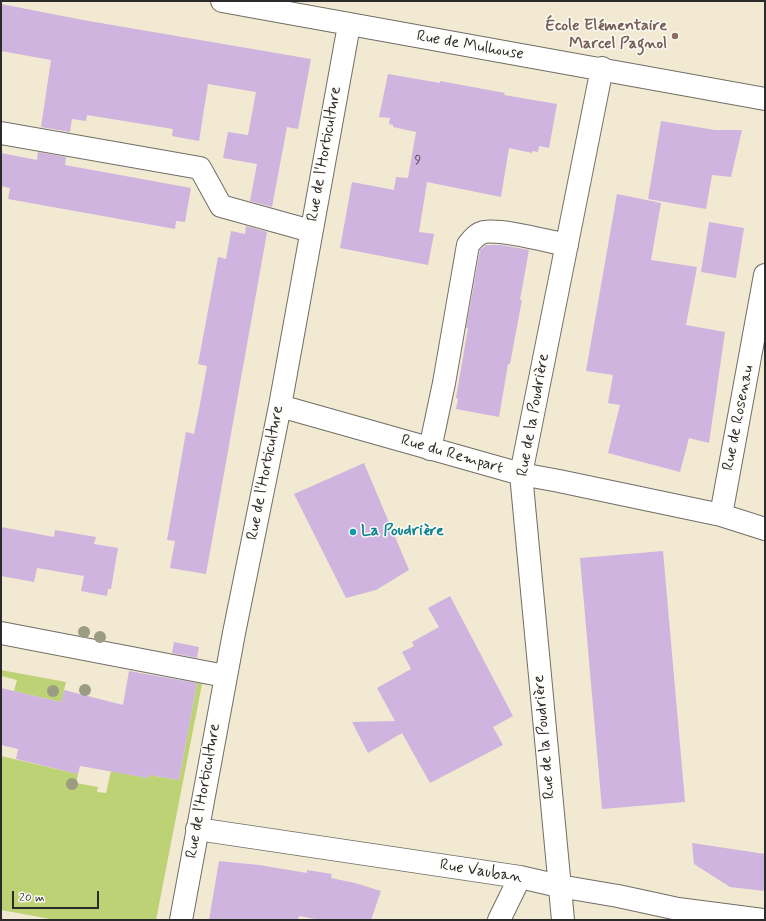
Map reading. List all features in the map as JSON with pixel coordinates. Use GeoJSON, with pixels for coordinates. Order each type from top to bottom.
{"type":"FeatureCollection","features":[{"type":"Feature","properties":{"kind":"street","name":"Rue de Mulhouse"},"geometry":{"type":"LineString","coordinates":[[222,1],[349,25],[602,68],[765,99]]}},
{"type":"Feature","properties":{"kind":"street","name":"Rue de l'Horticulture"},"geometry":{"type":"LineString","coordinates":[[181,920],[225,676],[280,406],[349,25]]}},
{"type":"Feature","properties":{"kind":"street","name":"Rue de la Poudrière"},"geometry":{"type":"LineString","coordinates":[[563,920],[521,474],[602,68]]}},
{"type":"Feature","properties":{"kind":"street"},"geometry":{"type":"LineString","coordinates":[[1,133],[200,168],[221,206],[311,231]]}},
{"type":"Feature","properties":{"kind":"street"},"geometry":{"type":"LineString","coordinates":[[430,449],[444,383],[468,246],[475,236],[484,232],[505,233],[567,245]]}},
{"type":"Feature","properties":{"kind":"street","name":"Rue de Rosenau"},"geometry":{"type":"LineString","coordinates":[[721,515],[765,275]]}},
{"type":"Feature","properties":{"kind":"street","name":"Rue du Rempart"},"geometry":{"type":"LineString","coordinates":[[280,406],[521,474],[721,515]]}},
{"type":"Feature","properties":{"kind":"street"},"geometry":{"type":"LineString","coordinates":[[721,515],[765,530]]}},
{"type":"Feature","properties":{"kind":"street"},"geometry":{"type":"LineString","coordinates":[[1,633],[225,676]]}},
{"type":"Feature","properties":{"kind":"street","name":"Rue Vauban"},"geometry":{"type":"LineString","coordinates":[[197,829],[520,877],[559,886],[618,896],[679,914],[763,920]]}},
{"type":"Feature","properties":{"kind":"street"},"geometry":{"type":"LineString","coordinates":[[499,920],[520,877]]}},
{"type":"Feature","properties":{"kind":"green space"},"geometry":{"type":"Polygon","coordinates":[[[1,670],[66,682],[61,702],[14,691],[17,680],[1,676],[1,670]]]}},
{"type":"Feature","properties":{"kind":"green space"},"geometry":{"type":"Polygon","coordinates":[[[197,683],[202,684],[156,920],[56,920],[1,910],[1,756],[78,774],[76,783],[98,787],[97,792],[106,793],[111,771],[148,778],[149,775],[179,780],[197,683]]]}},
{"type":"Feature","properties":{"kind":"building"},"geometry":{"type":"Polygon","coordinates":[[[1,4],[83,20],[311,59],[298,129],[287,127],[272,207],[250,201],[257,164],[223,158],[228,132],[248,135],[256,92],[208,84],[199,141],[172,136],[173,129],[87,115],[86,121],[72,119],[70,132],[41,127],[51,60],[1,51],[1,4]]]}},
{"type":"Feature","properties":{"kind":"building"},"geometry":{"type":"Polygon","coordinates":[[[388,74],[440,83],[440,81],[505,93],[504,95],[557,104],[549,148],[539,146],[538,152],[532,151],[532,153],[509,148],[501,197],[427,182],[419,232],[434,234],[428,265],[340,248],[352,182],[394,190],[396,177],[408,178],[416,132],[393,127],[393,125],[389,124],[390,118],[379,117],[388,74]]]}},
{"type":"Feature","properties":{"kind":"building"},"geometry":{"type":"Polygon","coordinates":[[[661,121],[715,130],[742,130],[731,177],[712,175],[706,209],[648,199],[661,121]]]}},
{"type":"Feature","properties":{"kind":"building"},"geometry":{"type":"Polygon","coordinates":[[[38,152],[66,157],[65,165],[191,188],[185,222],[176,221],[175,229],[8,199],[10,188],[1,186],[1,153],[37,160],[38,152]]]}},
{"type":"Feature","properties":{"kind":"building"},"geometry":{"type":"Polygon","coordinates":[[[617,194],[661,203],[651,260],[697,267],[686,325],[725,332],[709,443],[689,438],[680,472],[608,453],[620,405],[608,403],[613,375],[586,371],[617,194]]]}},
{"type":"Feature","properties":{"kind":"building"},"geometry":{"type":"Polygon","coordinates":[[[709,222],[744,228],[736,278],[701,272],[709,222]]]}},
{"type":"Feature","properties":{"kind":"building"},"geometry":{"type":"Polygon","coordinates":[[[246,226],[267,232],[206,574],[170,568],[175,541],[167,540],[186,432],[194,434],[207,366],[198,364],[218,257],[226,259],[231,231],[245,234],[246,226]]]}},
{"type":"Feature","properties":{"kind":"building"},"geometry":{"type":"Polygon","coordinates":[[[486,245],[501,245],[529,250],[520,300],[522,300],[510,364],[508,364],[499,417],[456,409],[458,399],[456,398],[468,328],[466,328],[480,250],[486,245]]]}},
{"type":"Feature","properties":{"kind":"building","name":"La Poudrière"},"geometry":{"type":"Polygon","coordinates":[[[364,463],[409,570],[376,590],[346,598],[294,494],[364,463]]]}},
{"type":"Feature","properties":{"kind":"building"},"geometry":{"type":"Polygon","coordinates":[[[1,527],[54,537],[55,530],[96,537],[94,544],[118,548],[111,589],[108,589],[107,596],[81,591],[84,576],[37,568],[34,582],[1,576],[1,527]]]}},
{"type":"Feature","properties":{"kind":"building"},"geometry":{"type":"Polygon","coordinates":[[[663,551],[685,802],[602,809],[580,558],[663,551]]]}},
{"type":"Feature","properties":{"kind":"building"},"geometry":{"type":"Polygon","coordinates":[[[450,596],[513,716],[493,727],[503,745],[430,783],[402,733],[368,753],[352,722],[395,721],[377,688],[411,669],[402,652],[414,646],[412,642],[439,627],[428,608],[450,596]]]}},
{"type":"Feature","properties":{"kind":"building"},"geometry":{"type":"Polygon","coordinates":[[[174,642],[199,647],[197,658],[172,653],[174,642]]]}},
{"type":"Feature","properties":{"kind":"building"},"geometry":{"type":"Polygon","coordinates":[[[129,671],[197,683],[179,780],[149,775],[148,778],[80,766],[78,774],[16,759],[18,749],[1,745],[1,688],[61,702],[64,690],[123,705],[129,671]]]}},
{"type":"Feature","properties":{"kind":"building"},"geometry":{"type":"Polygon","coordinates":[[[692,843],[765,854],[765,891],[730,887],[694,864],[692,843]]]}},
{"type":"Feature","properties":{"kind":"building"},"geometry":{"type":"Polygon","coordinates":[[[219,861],[259,865],[307,873],[307,870],[332,874],[331,878],[355,883],[381,891],[371,920],[321,920],[299,916],[298,920],[209,920],[219,861]]]}},
{"type":"Feature","properties":{"kind":"place","name":"École Elémentaire Marcel Pagnol"},"geometry":{"type":"Point","coordinates":[675,36]}},
{"type":"Feature","properties":{"kind":"place","name":"La Poudrière"},"geometry":{"type":"Point","coordinates":[353,532]}}]}
